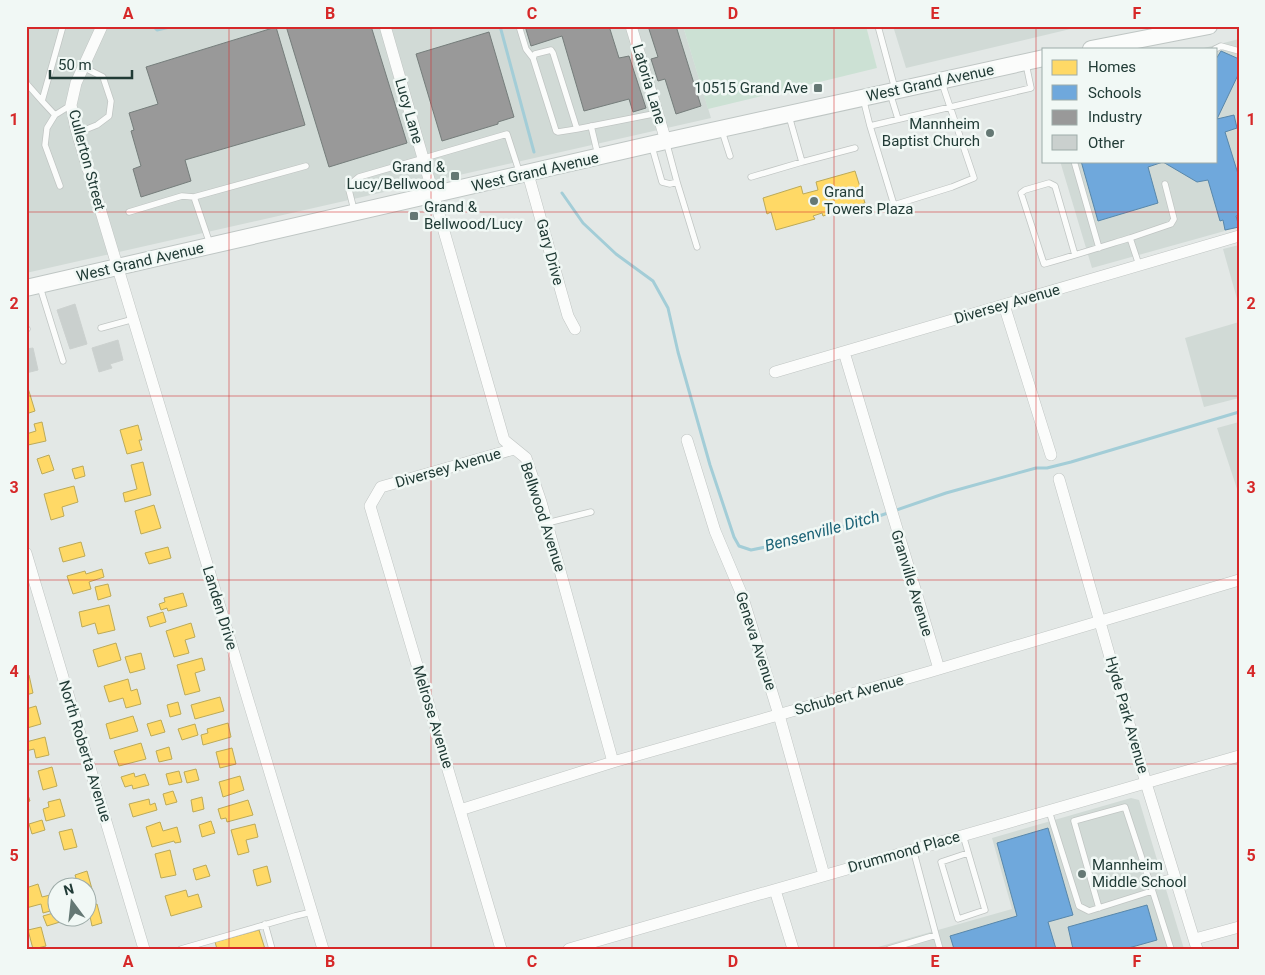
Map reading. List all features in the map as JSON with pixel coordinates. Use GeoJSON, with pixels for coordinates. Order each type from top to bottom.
{"type":"FeatureCollection","features":[{"type":"Feature","properties":{"kind":"main road"},"geometry":{"type":"LineString","coordinates":[[1102,48],[1125,46],[1158,31],[1209,26]]}},
{"type":"Feature","properties":{"kind":"main road","name":"West Grand Avenue"},"geometry":{"type":"LineString","coordinates":[[33,286],[721,129],[1042,58]]}},
{"type":"Feature","properties":{"kind":"street","name":"Cullerton Street"},"geometry":{"type":"LineString","coordinates":[[102,26],[76,83],[71,105],[77,133],[118,267]]}},
{"type":"Feature","properties":{"kind":"street","name":"Lucy Lane"},"geometry":{"type":"LineString","coordinates":[[384,26],[433,196]]}},
{"type":"Feature","properties":{"kind":"street","name":"Latoria Lane"},"geometry":{"type":"LineString","coordinates":[[631,26],[658,113],[659,143]]}},
{"type":"Feature","properties":{"kind":"street","name":"Gary Drive"},"geometry":{"type":"LineString","coordinates":[[525,175],[568,316],[575,330]]}},
{"type":"Feature","properties":{"kind":"street","name":"Bellwood Avenue"},"geometry":{"type":"LineString","coordinates":[[433,196],[504,440],[526,458],[547,523],[613,762]]}},
{"type":"Feature","properties":{"kind":"street","name":"Diversey Avenue"},"geometry":{"type":"LineString","coordinates":[[775,372],[1239,236]]}},
{"type":"Feature","properties":{"kind":"street","name":"Landen Drive"},"geometry":{"type":"LineString","coordinates":[[118,267],[323,949]]}},
{"type":"Feature","properties":{"kind":"street"},"geometry":{"type":"LineString","coordinates":[[1004,305],[1051,456]]}},
{"type":"Feature","properties":{"kind":"street","name":"Granville Avenue"},"geometry":{"type":"LineString","coordinates":[[844,352],[939,669]]}},
{"type":"Feature","properties":{"kind":"street","name":"Geneva Avenue"},"geometry":{"type":"LineString","coordinates":[[686,440],[715,531],[742,595],[779,715],[824,875]]}},
{"type":"Feature","properties":{"kind":"street","name":"Diversey Avenue"},"geometry":{"type":"LineString","coordinates":[[382,487],[514,449]]}},
{"type":"Feature","properties":{"kind":"street","name":"Hyde Park Avenue"},"geometry":{"type":"LineString","coordinates":[[1059,479],[1146,783],[1196,944]]}},
{"type":"Feature","properties":{"kind":"street","name":"Melrose Avenue"},"geometry":{"type":"LineString","coordinates":[[382,487],[370,506],[501,949]]}},
{"type":"Feature","properties":{"kind":"street","name":"North Roberta Avenue"},"geometry":{"type":"LineString","coordinates":[[26,553],[31,586],[144,949]]}},
{"type":"Feature","properties":{"kind":"street","name":"Schubert Avenue"},"geometry":{"type":"LineString","coordinates":[[460,810],[613,762],[939,669],[1239,580]]}},
{"type":"Feature","properties":{"kind":"street","name":"Drummond Place"},"geometry":{"type":"LineString","coordinates":[[569,949],[1239,756]]}},
{"type":"Feature","properties":{"kind":"street"},"geometry":{"type":"LineString","coordinates":[[775,890],[793,949]]}},
{"type":"Feature","properties":{"kind":"street"},"geometry":{"type":"LineString","coordinates":[[1196,944],[1239,926]]}},
{"type":"Feature","properties":{"kind":"lane"},"geometry":{"type":"LineString","coordinates":[[42,101],[63,26]]}},
{"type":"Feature","properties":{"kind":"lane"},"geometry":{"type":"LineString","coordinates":[[519,26],[526,49],[533,58],[558,132],[658,113]]}},
{"type":"Feature","properties":{"kind":"lane"},"geometry":{"type":"LineString","coordinates":[[878,26],[898,119]]}},
{"type":"Feature","properties":{"kind":"lane"},"geometry":{"type":"LineString","coordinates":[[1216,48],[1220,46],[1239,51]]}},
{"type":"Feature","properties":{"kind":"lane"},"geometry":{"type":"LineString","coordinates":[[533,58],[535,54],[551,50],[553,53],[577,129]]}},
{"type":"Feature","properties":{"kind":"lane"},"geometry":{"type":"LineString","coordinates":[[870,126],[1031,88],[1025,62]]}},
{"type":"Feature","properties":{"kind":"lane"},"geometry":{"type":"LineString","coordinates":[[77,133],[97,125],[109,116],[110,101],[103,77],[83,67]]}},
{"type":"Feature","properties":{"kind":"lane"},"geometry":{"type":"LineString","coordinates":[[863,97],[894,205],[974,178],[942,80]]}},
{"type":"Feature","properties":{"kind":"lane"},"geometry":{"type":"LineString","coordinates":[[26,81],[55,115]]}},
{"type":"Feature","properties":{"kind":"lane"},"geometry":{"type":"LineString","coordinates":[[60,186],[45,145],[47,128],[55,115],[71,105]]}},
{"type":"Feature","properties":{"kind":"lane"},"geometry":{"type":"LineString","coordinates":[[789,114],[802,162]]}},
{"type":"Feature","properties":{"kind":"lane"},"geometry":{"type":"LineString","coordinates":[[591,126],[599,157]]}},
{"type":"Feature","properties":{"kind":"lane"},"geometry":{"type":"LineString","coordinates":[[721,129],[730,156]]}},
{"type":"Feature","properties":{"kind":"lane"},"geometry":{"type":"LineString","coordinates":[[355,213],[348,186],[359,177],[508,134],[525,175]]}},
{"type":"Feature","properties":{"kind":"lane"},"geometry":{"type":"LineString","coordinates":[[659,143],[662,182],[670,184],[677,182]]}},
{"type":"Feature","properties":{"kind":"lane"},"geometry":{"type":"LineString","coordinates":[[659,143],[677,182],[697,247]]}},
{"type":"Feature","properties":{"kind":"lane"},"geometry":{"type":"LineString","coordinates":[[751,177],[856,148]]}},
{"type":"Feature","properties":{"kind":"lane"},"geometry":{"type":"LineString","coordinates":[[1074,162],[1099,248]]}},
{"type":"Feature","properties":{"kind":"lane"},"geometry":{"type":"LineString","coordinates":[[129,212],[182,196],[194,197],[306,166]]}},
{"type":"Feature","properties":{"kind":"lane"},"geometry":{"type":"LineString","coordinates":[[1075,255],[1054,186],[1049,183],[1025,190],[1021,194],[1044,264],[1075,255],[1099,248],[1171,224],[1174,219],[1166,184]]}},
{"type":"Feature","properties":{"kind":"lane"},"geometry":{"type":"LineString","coordinates":[[194,197],[210,246]]}},
{"type":"Feature","properties":{"kind":"lane"},"geometry":{"type":"LineString","coordinates":[[1130,238],[1139,265]]}},
{"type":"Feature","properties":{"kind":"lane"},"geometry":{"type":"LineString","coordinates":[[33,286],[63,360]]}},
{"type":"Feature","properties":{"kind":"lane"},"geometry":{"type":"LineString","coordinates":[[101,328],[134,319]]}},
{"type":"Feature","properties":{"kind":"lane"},"geometry":{"type":"LineString","coordinates":[[547,523],[591,512]]}},
{"type":"Feature","properties":{"kind":"lane"},"geometry":{"type":"LineString","coordinates":[[1099,908],[1074,822],[1125,807],[1171,949]]}},
{"type":"Feature","properties":{"kind":"lane"},"geometry":{"type":"LineString","coordinates":[[1049,810],[1079,906],[1089,912],[1152,891]]}},
{"type":"Feature","properties":{"kind":"lane"},"geometry":{"type":"LineString","coordinates":[[963,835],[985,910],[958,919],[941,862],[968,853]]}},
{"type":"Feature","properties":{"kind":"lane"},"geometry":{"type":"LineString","coordinates":[[913,849],[940,949]]}},
{"type":"Feature","properties":{"kind":"lane"},"geometry":{"type":"LineString","coordinates":[[1150,883],[1175,876]]}},
{"type":"Feature","properties":{"kind":"lane"},"geometry":{"type":"LineString","coordinates":[[181,949],[198,946],[265,924],[312,912]]}},
{"type":"Feature","properties":{"kind":"lane"},"geometry":{"type":"LineString","coordinates":[[265,924],[272,949]]}},
{"type":"Feature","properties":{"kind":"lane"},"geometry":{"type":"LineString","coordinates":[[890,949],[936,935]]}},
{"type":"Feature","properties":{"kind":"shaded area"},"geometry":{"type":"Polygon","coordinates":[[[26,26],[683,26],[711,118],[26,273],[26,26]]]}},
{"type":"Feature","properties":{"kind":"shaded area"},"geometry":{"type":"Polygon","coordinates":[[[893,26],[1083,26],[906,68],[893,26]]]}},
{"type":"Feature","properties":{"kind":"shaded area"},"geometry":{"type":"Polygon","coordinates":[[[1239,39],[1239,227],[1092,268],[1060,162],[1218,162],[1218,48],[1204,48],[1239,39]]]}},
{"type":"Feature","properties":{"kind":"shaded area"},"geometry":{"type":"Polygon","coordinates":[[[1239,245],[1239,306],[1223,249],[1239,245]]]}},
{"type":"Feature","properties":{"kind":"shaded area"},"geometry":{"type":"Polygon","coordinates":[[[1239,322],[1239,398],[1204,407],[1185,338],[1239,322]]]}},
{"type":"Feature","properties":{"kind":"shaded area"},"geometry":{"type":"Polygon","coordinates":[[[1239,422],[1239,495],[1217,428],[1239,422]]]}},
{"type":"Feature","properties":{"kind":"shaded area","name":"Mannheim Middle School"},"geometry":{"type":"Polygon","coordinates":[[[1131,798],[1139,800],[1184,949],[871,949],[1012,909],[992,838],[1131,798]]]}},
{"type":"Feature","properties":{"kind":"green space"},"geometry":{"type":"Polygon","coordinates":[[[683,26],[866,26],[877,68],[708,109],[683,26]]]}},
{"type":"Feature","properties":{"kind":"building: Homes","name":"Grand Towers Plaza"},"geometry":{"type":"Polygon","coordinates":[[[855,171],[865,203],[823,216],[822,213],[813,216],[815,219],[776,230],[771,212],[767,214],[763,198],[801,186],[803,194],[818,190],[816,182],[855,171]]]}},
{"type":"Feature","properties":{"kind":"building: Homes"},"geometry":{"type":"Polygon","coordinates":[[[28,388],[35,411],[26,414],[26,389],[28,388]]]}},
{"type":"Feature","properties":{"kind":"building: Homes"},"geometry":{"type":"Polygon","coordinates":[[[42,422],[46,441],[28,445],[26,434],[36,431],[34,424],[42,422]]]}},
{"type":"Feature","properties":{"kind":"building: Homes"},"geometry":{"type":"Polygon","coordinates":[[[138,425],[142,440],[139,440],[142,450],[127,454],[120,430],[138,425]]]}},
{"type":"Feature","properties":{"kind":"building: Homes"},"geometry":{"type":"Polygon","coordinates":[[[49,455],[54,470],[42,474],[37,459],[49,455]]]}},
{"type":"Feature","properties":{"kind":"building: Homes"},"geometry":{"type":"Polygon","coordinates":[[[143,462],[151,495],[125,502],[123,493],[137,489],[131,465],[143,462]]]}},
{"type":"Feature","properties":{"kind":"building: Homes"},"geometry":{"type":"Polygon","coordinates":[[[83,466],[85,476],[75,479],[72,469],[83,466]]]}},
{"type":"Feature","properties":{"kind":"building: Homes"},"geometry":{"type":"Polygon","coordinates":[[[74,486],[78,502],[62,507],[64,516],[51,520],[44,494],[74,486]]]}},
{"type":"Feature","properties":{"kind":"building: Homes"},"geometry":{"type":"Polygon","coordinates":[[[154,505],[161,528],[141,534],[135,511],[154,505]]]}},
{"type":"Feature","properties":{"kind":"building: Homes"},"geometry":{"type":"Polygon","coordinates":[[[81,542],[85,556],[63,562],[59,548],[81,542]]]}},
{"type":"Feature","properties":{"kind":"building: Homes"},"geometry":{"type":"Polygon","coordinates":[[[168,547],[171,558],[149,564],[145,553],[168,547]]]}},
{"type":"Feature","properties":{"kind":"building: Homes"},"geometry":{"type":"Polygon","coordinates":[[[102,569],[104,577],[89,582],[91,589],[73,594],[67,576],[85,571],[86,574],[102,569]]]}},
{"type":"Feature","properties":{"kind":"building: Homes"},"geometry":{"type":"Polygon","coordinates":[[[108,584],[111,596],[98,600],[95,587],[108,584]]]}},
{"type":"Feature","properties":{"kind":"building: Homes"},"geometry":{"type":"Polygon","coordinates":[[[183,593],[187,606],[168,611],[167,608],[161,610],[159,604],[165,602],[164,598],[183,593]]]}},
{"type":"Feature","properties":{"kind":"building: Homes"},"geometry":{"type":"Polygon","coordinates":[[[109,605],[115,630],[98,634],[95,623],[82,627],[79,612],[109,605]]]}},
{"type":"Feature","properties":{"kind":"building: Homes"},"geometry":{"type":"Polygon","coordinates":[[[163,612],[166,622],[150,627],[147,617],[163,612]]]}},
{"type":"Feature","properties":{"kind":"building: Homes"},"geometry":{"type":"Polygon","coordinates":[[[191,623],[195,637],[185,640],[189,653],[174,657],[166,631],[191,623]]]}},
{"type":"Feature","properties":{"kind":"building: Homes"},"geometry":{"type":"Polygon","coordinates":[[[116,643],[121,660],[98,667],[93,650],[116,643]]]}},
{"type":"Feature","properties":{"kind":"building: Homes"},"geometry":{"type":"Polygon","coordinates":[[[141,653],[145,669],[130,673],[125,657],[141,653]]]}},
{"type":"Feature","properties":{"kind":"building: Homes"},"geometry":{"type":"Polygon","coordinates":[[[202,658],[205,670],[195,673],[200,691],[185,695],[177,665],[202,658]]]}},
{"type":"Feature","properties":{"kind":"building: Homes"},"geometry":{"type":"Polygon","coordinates":[[[29,675],[33,693],[26,695],[26,676],[29,675]]]}},
{"type":"Feature","properties":{"kind":"building: Homes"},"geometry":{"type":"Polygon","coordinates":[[[128,679],[131,691],[137,689],[141,704],[126,708],[123,698],[109,702],[104,686],[128,679]]]}},
{"type":"Feature","properties":{"kind":"building: Homes"},"geometry":{"type":"Polygon","coordinates":[[[220,697],[224,711],[195,719],[191,705],[220,697]]]}},
{"type":"Feature","properties":{"kind":"building: Homes"},"geometry":{"type":"Polygon","coordinates":[[[178,702],[181,714],[170,717],[167,705],[178,702]]]}},
{"type":"Feature","properties":{"kind":"building: Homes"},"geometry":{"type":"Polygon","coordinates":[[[36,706],[41,724],[27,728],[26,709],[36,706]]]}},
{"type":"Feature","properties":{"kind":"building: Homes"},"geometry":{"type":"Polygon","coordinates":[[[133,716],[138,731],[110,739],[106,724],[133,716]]]}},
{"type":"Feature","properties":{"kind":"building: Homes"},"geometry":{"type":"Polygon","coordinates":[[[161,720],[165,732],[151,736],[147,724],[161,720]]]}},
{"type":"Feature","properties":{"kind":"building: Homes"},"geometry":{"type":"Polygon","coordinates":[[[228,723],[231,737],[203,745],[201,735],[208,733],[207,729],[228,723]]]}},
{"type":"Feature","properties":{"kind":"building: Homes"},"geometry":{"type":"Polygon","coordinates":[[[195,724],[198,735],[182,740],[178,729],[195,724]]]}},
{"type":"Feature","properties":{"kind":"building: Homes"},"geometry":{"type":"Polygon","coordinates":[[[45,737],[49,755],[36,758],[34,749],[26,751],[26,742],[45,737]]]}},
{"type":"Feature","properties":{"kind":"building: Homes"},"geometry":{"type":"Polygon","coordinates":[[[141,743],[146,759],[119,766],[114,751],[141,743]]]}},
{"type":"Feature","properties":{"kind":"building: Homes"},"geometry":{"type":"Polygon","coordinates":[[[169,747],[172,759],[159,762],[156,751],[169,747]]]}},
{"type":"Feature","properties":{"kind":"building: Homes"},"geometry":{"type":"Polygon","coordinates":[[[232,748],[236,764],[220,768],[216,752],[232,748]]]}},
{"type":"Feature","properties":{"kind":"building: Homes"},"geometry":{"type":"Polygon","coordinates":[[[52,767],[57,786],[43,790],[38,771],[52,767]]]}},
{"type":"Feature","properties":{"kind":"building: Homes"},"geometry":{"type":"Polygon","coordinates":[[[196,769],[199,780],[187,783],[184,772],[196,769]]]}},
{"type":"Feature","properties":{"kind":"building: Homes"},"geometry":{"type":"Polygon","coordinates":[[[179,771],[182,782],[169,785],[166,774],[179,771]]]}},
{"type":"Feature","properties":{"kind":"building: Homes"},"geometry":{"type":"Polygon","coordinates":[[[134,773],[135,777],[145,774],[149,785],[133,789],[132,785],[125,787],[121,777],[134,773]]]}},
{"type":"Feature","properties":{"kind":"building: Homes"},"geometry":{"type":"Polygon","coordinates":[[[240,776],[244,790],[223,797],[219,782],[240,776]]]}},
{"type":"Feature","properties":{"kind":"building: Homes"},"geometry":{"type":"Polygon","coordinates":[[[26,789],[30,801],[26,802],[26,789]]]}},
{"type":"Feature","properties":{"kind":"building: Homes"},"geometry":{"type":"Polygon","coordinates":[[[173,791],[177,802],[166,805],[163,794],[173,791]]]}},
{"type":"Feature","properties":{"kind":"building: Homes"},"geometry":{"type":"Polygon","coordinates":[[[202,797],[204,809],[193,812],[191,800],[202,797]]]}},
{"type":"Feature","properties":{"kind":"building: Homes"},"geometry":{"type":"Polygon","coordinates":[[[60,799],[65,816],[46,821],[43,809],[49,807],[48,802],[60,799]]]}},
{"type":"Feature","properties":{"kind":"building: Homes"},"geometry":{"type":"Polygon","coordinates":[[[149,799],[150,805],[155,803],[157,810],[133,817],[129,804],[149,799]]]}},
{"type":"Feature","properties":{"kind":"building: Homes"},"geometry":{"type":"Polygon","coordinates":[[[248,800],[253,815],[227,822],[226,818],[221,819],[218,809],[248,800]]]}},
{"type":"Feature","properties":{"kind":"building: Homes"},"geometry":{"type":"Polygon","coordinates":[[[42,820],[45,830],[32,834],[29,824],[42,820]]]}},
{"type":"Feature","properties":{"kind":"building: Homes"},"geometry":{"type":"Polygon","coordinates":[[[211,821],[215,833],[202,837],[199,825],[211,821]]]}},
{"type":"Feature","properties":{"kind":"building: Homes"},"geometry":{"type":"Polygon","coordinates":[[[160,822],[163,831],[177,827],[181,842],[175,843],[174,841],[152,847],[146,827],[160,822]]]}},
{"type":"Feature","properties":{"kind":"building: Homes"},"geometry":{"type":"Polygon","coordinates":[[[255,824],[258,837],[246,840],[249,852],[238,855],[231,830],[255,824]]]}},
{"type":"Feature","properties":{"kind":"building: Homes"},"geometry":{"type":"Polygon","coordinates":[[[72,829],[77,847],[64,850],[59,832],[72,829]]]}},
{"type":"Feature","properties":{"kind":"building: Homes"},"geometry":{"type":"Polygon","coordinates":[[[170,850],[176,875],[161,878],[155,854],[170,850]]]}},
{"type":"Feature","properties":{"kind":"building: Homes"},"geometry":{"type":"Polygon","coordinates":[[[206,865],[210,876],[196,880],[193,869],[206,865]]]}},
{"type":"Feature","properties":{"kind":"building: Homes"},"geometry":{"type":"Polygon","coordinates":[[[267,866],[271,882],[257,886],[253,870],[267,866]]]}},
{"type":"Feature","properties":{"kind":"building: Homes"},"geometry":{"type":"Polygon","coordinates":[[[87,871],[89,878],[76,878],[75,875],[87,871]]]}},
{"type":"Feature","properties":{"kind":"building: Homes"},"geometry":{"type":"Polygon","coordinates":[[[38,884],[42,897],[48,896],[48,912],[43,913],[41,904],[26,908],[26,888],[38,884]]]}},
{"type":"Feature","properties":{"kind":"building: Homes"},"geometry":{"type":"Polygon","coordinates":[[[186,890],[188,897],[198,894],[202,907],[171,916],[165,896],[186,890]]]}},
{"type":"Feature","properties":{"kind":"building: Homes"},"geometry":{"type":"Polygon","coordinates":[[[98,908],[102,923],[98,924],[98,908]]]}},
{"type":"Feature","properties":{"kind":"building: Homes"},"geometry":{"type":"Polygon","coordinates":[[[48,915],[48,926],[47,926],[43,916],[48,915]]]}},
{"type":"Feature","properties":{"kind":"building: Homes"},"geometry":{"type":"Polygon","coordinates":[[[41,927],[46,946],[33,949],[28,930],[41,927]]]}},
{"type":"Feature","properties":{"kind":"building: Homes"},"geometry":{"type":"Polygon","coordinates":[[[259,930],[265,949],[217,949],[215,942],[259,930]]]}},
{"type":"Feature","properties":{"kind":"building: Schools"},"geometry":{"type":"Polygon","coordinates":[[[1221,51],[1239,59],[1239,73],[1218,117],[1218,56],[1221,51]]]}},
{"type":"Feature","properties":{"kind":"building: Schools"},"geometry":{"type":"Polygon","coordinates":[[[1234,115],[1237,128],[1225,132],[1239,177],[1239,215],[1236,216],[1239,227],[1225,230],[1223,220],[1220,221],[1208,180],[1197,182],[1163,162],[1218,162],[1218,119],[1234,115]]]}},
{"type":"Feature","properties":{"kind":"building: Schools"},"geometry":{"type":"Polygon","coordinates":[[[1081,162],[1163,162],[1148,167],[1158,203],[1098,221],[1081,162]]]}},
{"type":"Feature","properties":{"kind":"building: Schools"},"geometry":{"type":"Polygon","coordinates":[[[1048,828],[1073,915],[1048,922],[1056,949],[954,949],[950,936],[1017,916],[997,843],[1048,828]]]}},
{"type":"Feature","properties":{"kind":"building: Schools"},"geometry":{"type":"Polygon","coordinates":[[[1147,905],[1157,940],[1125,949],[1073,949],[1068,927],[1147,905]]]}},
{"type":"Feature","properties":{"kind":"building: Industry"},"geometry":{"type":"Polygon","coordinates":[[[286,26],[371,26],[407,143],[329,167],[286,26]]]}},
{"type":"Feature","properties":{"kind":"building: Industry"},"geometry":{"type":"Polygon","coordinates":[[[525,26],[609,26],[619,58],[629,56],[646,108],[633,112],[629,99],[584,111],[562,36],[531,46],[525,26]]]}},
{"type":"Feature","properties":{"kind":"building: Industry"},"geometry":{"type":"Polygon","coordinates":[[[648,26],[676,26],[701,106],[676,114],[665,79],[658,81],[651,59],[658,57],[648,26]]]}},
{"type":"Feature","properties":{"kind":"building: Industry"},"geometry":{"type":"Polygon","coordinates":[[[276,27],[305,125],[185,160],[191,181],[141,197],[133,169],[141,166],[131,131],[134,130],[129,113],[158,104],[146,67],[276,27]]]}},
{"type":"Feature","properties":{"kind":"building: Industry"},"geometry":{"type":"Polygon","coordinates":[[[489,32],[514,117],[498,122],[498,124],[442,141],[416,54],[489,32]]]}},
{"type":"Feature","properties":{"kind":"building: Other"},"geometry":{"type":"Polygon","coordinates":[[[75,304],[87,344],[70,349],[57,310],[75,304]]]}},
{"type":"Feature","properties":{"kind":"building: Other"},"geometry":{"type":"Polygon","coordinates":[[[118,340],[123,360],[110,364],[112,368],[99,372],[92,348],[118,340]]]}},
{"type":"Feature","properties":{"kind":"building: Other"},"geometry":{"type":"Polygon","coordinates":[[[33,348],[38,370],[26,373],[26,349],[33,348]]]}},
{"type":"Feature","properties":{"kind":"waterway","name":"Bensenville Ditch"},"geometry":{"type":"LineString","coordinates":[[153,26],[157,30],[174,26]]}},
{"type":"Feature","properties":{"kind":"waterway","name":"Bensenville Ditch"},"geometry":{"type":"LineString","coordinates":[[500,26],[534,152]]}},
{"type":"Feature","properties":{"kind":"waterway","name":"Bensenville Ditch"},"geometry":{"type":"LineString","coordinates":[[562,193],[583,223],[616,254],[653,281],[668,308],[678,352],[710,465],[734,537],[739,546],[751,550],[786,543],[879,516],[946,493],[1036,468],[1047,468],[1071,462],[1239,412]]}},
{"type":"Feature","properties":{"kind":"place","name":"10515 Grand Ave"},"geometry":{"type":"Point","coordinates":[818,88]}},
{"type":"Feature","properties":{"kind":"place","name":"Mannheim Baptist Church"},"geometry":{"type":"Point","coordinates":[990,133]}},
{"type":"Feature","properties":{"kind":"place","name":"Grand & Lucy/Bellwood"},"geometry":{"type":"Point","coordinates":[455,176]}},
{"type":"Feature","properties":{"kind":"place","name":"Grand Towers Plaza"},"geometry":{"type":"Point","coordinates":[814,201]}},
{"type":"Feature","properties":{"kind":"place","name":"Grand & Bellwood/Lucy"},"geometry":{"type":"Point","coordinates":[414,216]}},
{"type":"Feature","properties":{"kind":"place","name":"Mannheim Middle School"},"geometry":{"type":"Point","coordinates":[1082,874]}}]}
